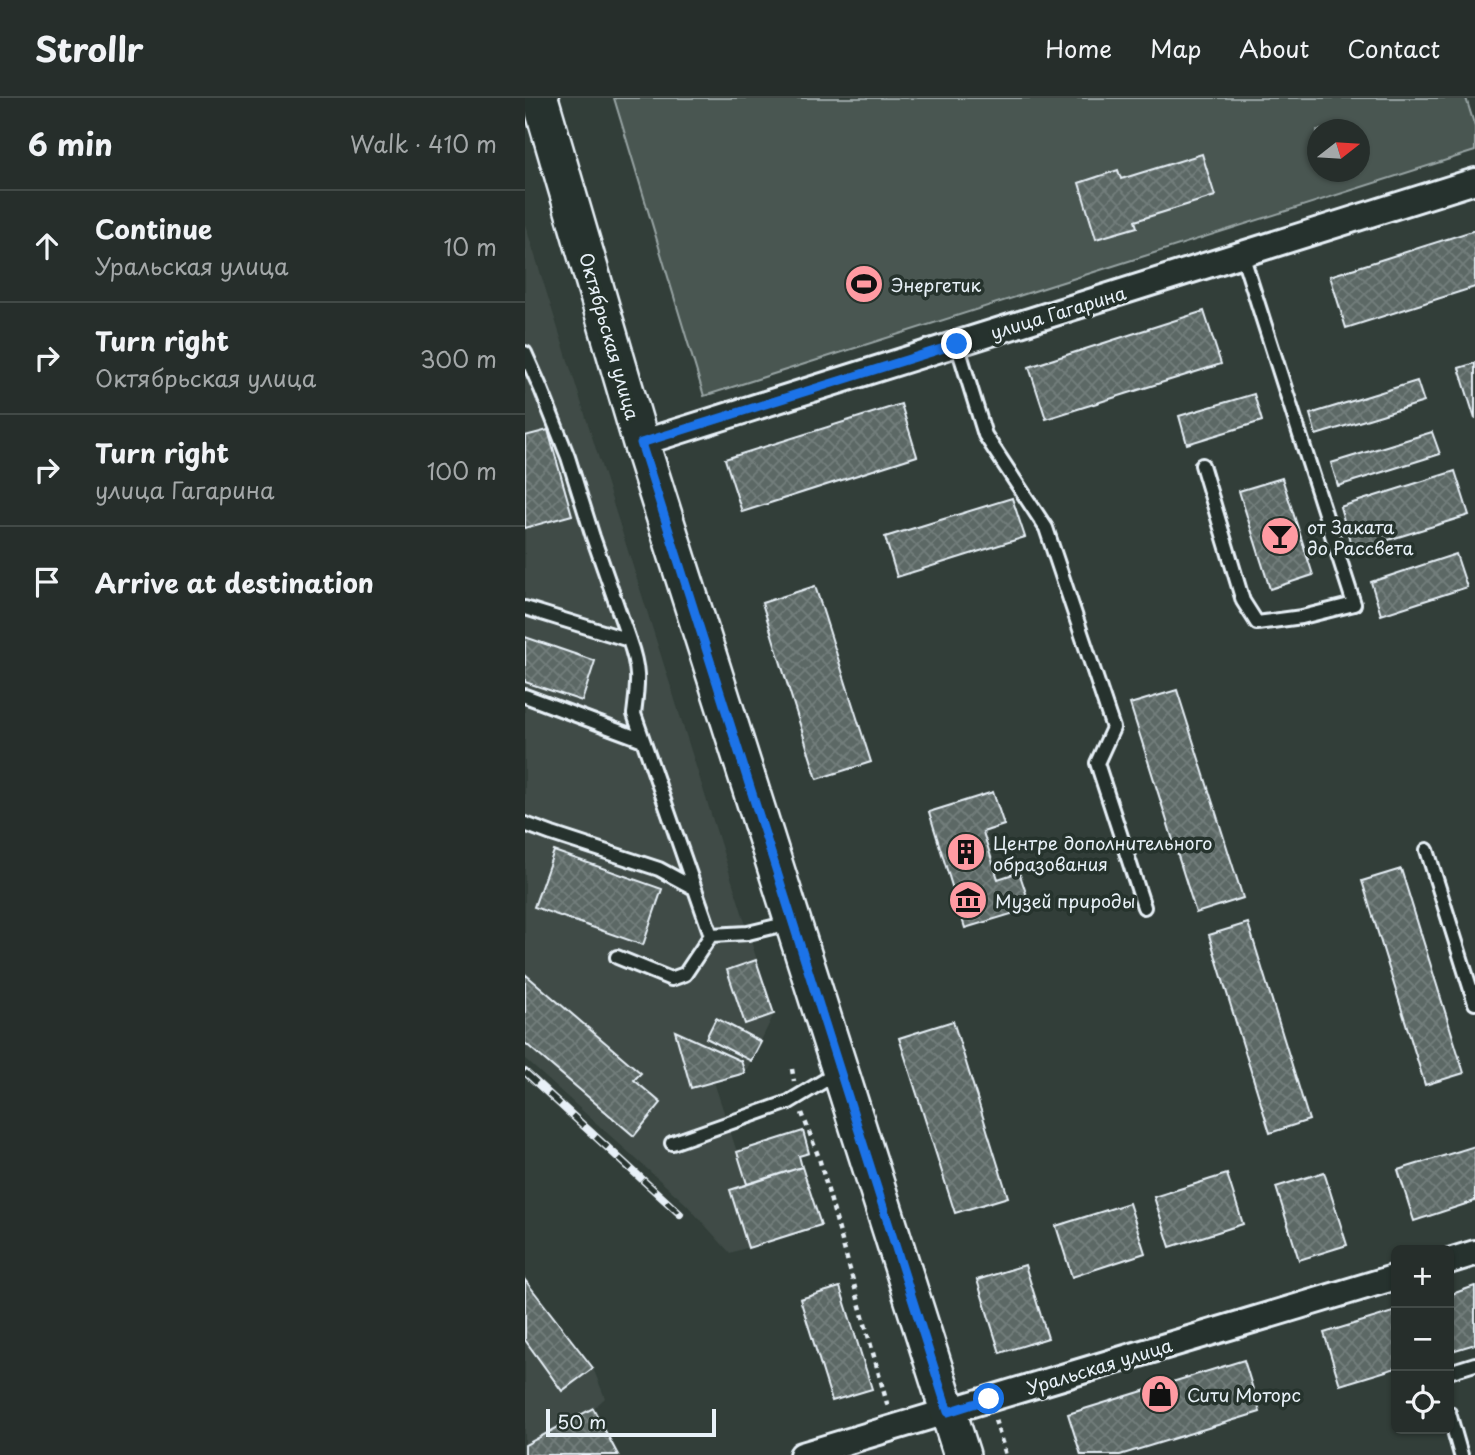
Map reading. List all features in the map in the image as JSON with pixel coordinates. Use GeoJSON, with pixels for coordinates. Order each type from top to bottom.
{"type":"FeatureCollection","features":[{"type":"Feature","properties":{"kind":"main road","name":"Октябрьская улица"},"geometry":{"type":"LineString","coordinates":[[540,98],[641,443],[962,1455]]}},
{"type":"Feature","properties":{"kind":"street","name":"улица Гагарина"},"geometry":{"type":"LineString","coordinates":[[641,443],[1475,181]]}},
{"type":"Feature","properties":{"kind":"street"},"geometry":{"type":"LineString","coordinates":[[1454,1259],[1475,1253]]}},
{"type":"Feature","properties":{"kind":"street","name":"Уральская улица"},"geometry":{"type":"LineString","coordinates":[[803,1455],[1391,1278]]}},
{"type":"Feature","properties":{"kind":"lane"},"geometry":{"type":"LineString","coordinates":[[1202,465],[1243,601],[1257,623],[1302,617],[1354,604],[1242,254]]}},
{"type":"Feature","properties":{"kind":"lane"},"geometry":{"type":"LineString","coordinates":[[957,344],[985,435],[1047,528],[1113,728],[1097,764],[1144,907]]}},
{"type":"Feature","properties":{"kind":"lane"},"geometry":{"type":"LineString","coordinates":[[525,353],[568,457],[635,657],[639,677],[634,714],[711,935]]}},
{"type":"Feature","properties":{"kind":"lane"},"geometry":{"type":"LineString","coordinates":[[525,608],[629,640]]}},
{"type":"Feature","properties":{"kind":"lane"},"geometry":{"type":"LineString","coordinates":[[525,696],[643,740]]}},
{"type":"Feature","properties":{"kind":"lane"},"geometry":{"type":"LineString","coordinates":[[525,824],[659,869],[694,888]]}},
{"type":"Feature","properties":{"kind":"lane"},"geometry":{"type":"LineString","coordinates":[[1427,850],[1475,1003]]}},
{"type":"Feature","properties":{"kind":"lane"},"geometry":{"type":"LineString","coordinates":[[711,935],[748,933],[793,922]]}},
{"type":"Feature","properties":{"kind":"lane"},"geometry":{"type":"LineString","coordinates":[[617,957],[671,979],[685,974],[711,935]]}},
{"type":"Feature","properties":{"kind":"lane"},"geometry":{"type":"LineString","coordinates":[[672,1143],[789,1102],[840,1070]]}},
{"type":"Feature","properties":{"kind":"lane"},"geometry":{"type":"LineString","coordinates":[[1452,1371],[1475,1364]]}},
{"type":"Feature","properties":{"kind":"lane"},"geometry":{"type":"LineString","coordinates":[[1454,1430],[1461,1455]]}},
{"type":"Feature","properties":{"kind":"path"},"geometry":{"type":"LineString","coordinates":[[792,1069],[797,1097],[819,1158],[894,1428]]}},
{"type":"Feature","properties":{"kind":"path"},"geometry":{"type":"LineString","coordinates":[[989,1399],[1006,1455]]}},
{"type":"Feature","properties":{"kind":"shaded area","name":"Энергетик"},"geometry":{"type":"Polygon","coordinates":[[[614,98],[1466,98],[1475,127],[1475,151],[704,396],[614,98]]]}},
{"type":"Feature","properties":{"kind":"shaded area"},"geometry":{"type":"Polygon","coordinates":[[[525,224],[774,1014],[745,1073],[714,1082],[737,1152],[803,1131],[809,1153],[799,1156],[821,1225],[730,1253],[686,1204],[525,1059],[525,224]]]}},
{"type":"Feature","properties":{"kind":"shaded area"},"geometry":{"type":"Polygon","coordinates":[[[525,1280],[593,1368],[605,1398],[593,1409],[618,1455],[525,1455],[525,1280]]]}},
{"type":"Feature","properties":{"kind":"building"},"geometry":{"type":"Polygon","coordinates":[[[1202,154],[1215,196],[1135,221],[1137,227],[1096,239],[1079,183],[1118,170],[1121,179],[1202,154]]]}},
{"type":"Feature","properties":{"kind":"building"},"geometry":{"type":"Polygon","coordinates":[[[1475,230],[1475,287],[1346,328],[1330,276],[1475,230]]]}},
{"type":"Feature","properties":{"kind":"building"},"geometry":{"type":"Polygon","coordinates":[[[1204,311],[1221,364],[1046,419],[1029,367],[1204,311]]]}},
{"type":"Feature","properties":{"kind":"building"},"geometry":{"type":"Polygon","coordinates":[[[1475,363],[1475,419],[1459,368],[1475,363]]]}},
{"type":"Feature","properties":{"kind":"building"},"geometry":{"type":"Polygon","coordinates":[[[1417,381],[1424,402],[1316,435],[1310,414],[1417,381]]]}},
{"type":"Feature","properties":{"kind":"building"},"geometry":{"type":"Polygon","coordinates":[[[1254,394],[1262,421],[1187,444],[1179,416],[1254,394]]]}},
{"type":"Feature","properties":{"kind":"building"},"geometry":{"type":"Polygon","coordinates":[[[901,404],[917,456],[742,512],[725,459],[901,404]]]}},
{"type":"Feature","properties":{"kind":"building"},"geometry":{"type":"Polygon","coordinates":[[[548,430],[572,515],[525,528],[525,436],[548,430]]]}},
{"type":"Feature","properties":{"kind":"building"},"geometry":{"type":"Polygon","coordinates":[[[1432,432],[1440,454],[1338,486],[1331,463],[1432,432]]]}},
{"type":"Feature","properties":{"kind":"building"},"geometry":{"type":"Polygon","coordinates":[[[1455,471],[1469,515],[1353,551],[1340,507],[1455,471]]]}},
{"type":"Feature","properties":{"kind":"building"},"geometry":{"type":"Polygon","coordinates":[[[1282,478],[1313,575],[1270,589],[1239,491],[1282,478]]]}},
{"type":"Feature","properties":{"kind":"building"},"geometry":{"type":"Polygon","coordinates":[[[1012,498],[1025,537],[897,577],[885,537],[1012,498]]]}},
{"type":"Feature","properties":{"kind":"building"},"geometry":{"type":"Polygon","coordinates":[[[1456,554],[1467,587],[1381,615],[1371,582],[1456,554]]]}},
{"type":"Feature","properties":{"kind":"building"},"geometry":{"type":"Polygon","coordinates":[[[815,586],[871,762],[817,779],[762,603],[815,586]]]}},
{"type":"Feature","properties":{"kind":"building"},"geometry":{"type":"Polygon","coordinates":[[[525,637],[595,661],[582,701],[525,682],[525,637]]]}},
{"type":"Feature","properties":{"kind":"building"},"geometry":{"type":"Polygon","coordinates":[[[1177,690],[1243,898],[1196,913],[1130,704],[1177,690]]]}},
{"type":"Feature","properties":{"kind":"building","name":"Центре дополнительного образования"},"geometry":{"type":"Polygon","coordinates":[[[993,792],[1004,825],[983,832],[998,879],[1019,872],[1031,908],[965,928],[929,812],[993,792]]]}},
{"type":"Feature","properties":{"kind":"building"},"geometry":{"type":"Polygon","coordinates":[[[554,851],[662,889],[643,945],[534,907],[554,851]]]}},
{"type":"Feature","properties":{"kind":"building"},"geometry":{"type":"Polygon","coordinates":[[[1401,869],[1464,1073],[1425,1085],[1362,881],[1401,869]]]}},
{"type":"Feature","properties":{"kind":"building"},"geometry":{"type":"Polygon","coordinates":[[[1248,923],[1309,1120],[1270,1133],[1209,935],[1248,923]]]}},
{"type":"Feature","properties":{"kind":"building"},"geometry":{"type":"Polygon","coordinates":[[[756,960],[774,1014],[745,1024],[727,970],[756,960]]]}},
{"type":"Feature","properties":{"kind":"building"},"geometry":{"type":"Polygon","coordinates":[[[525,974],[641,1073],[634,1080],[661,1103],[634,1136],[525,1043],[525,974]]]}},
{"type":"Feature","properties":{"kind":"building"},"geometry":{"type":"Polygon","coordinates":[[[716,1018],[761,1042],[751,1061],[706,1038],[716,1018]]]}},
{"type":"Feature","properties":{"kind":"building"},"geometry":{"type":"Polygon","coordinates":[[[953,1021],[1008,1197],[955,1213],[899,1038],[953,1021]]]}},
{"type":"Feature","properties":{"kind":"building"},"geometry":{"type":"Polygon","coordinates":[[[675,1031],[741,1061],[745,1073],[691,1088],[675,1031]]]}},
{"type":"Feature","properties":{"kind":"building"},"geometry":{"type":"Polygon","coordinates":[[[803,1131],[809,1153],[799,1156],[802,1167],[747,1184],[737,1152],[803,1131]]]}},
{"type":"Feature","properties":{"kind":"building"},"geometry":{"type":"Polygon","coordinates":[[[1475,1146],[1475,1201],[1414,1221],[1398,1170],[1475,1146]]]}},
{"type":"Feature","properties":{"kind":"building"},"geometry":{"type":"Polygon","coordinates":[[[802,1167],[821,1225],[748,1248],[730,1190],[802,1167]]]}},
{"type":"Feature","properties":{"kind":"building"},"geometry":{"type":"Polygon","coordinates":[[[1324,1172],[1347,1245],[1299,1260],[1276,1187],[1324,1172]]]}},
{"type":"Feature","properties":{"kind":"building"},"geometry":{"type":"Polygon","coordinates":[[[1227,1174],[1243,1224],[1170,1247],[1154,1197],[1227,1174]]]}},
{"type":"Feature","properties":{"kind":"building"},"geometry":{"type":"Polygon","coordinates":[[[1129,1203],[1145,1253],[1072,1277],[1056,1226],[1129,1203]]]}},
{"type":"Feature","properties":{"kind":"building"},"geometry":{"type":"Polygon","coordinates":[[[1025,1265],[1048,1338],[1000,1353],[977,1280],[1025,1265]]]}},
{"type":"Feature","properties":{"kind":"building"},"geometry":{"type":"Polygon","coordinates":[[[525,1280],[593,1368],[562,1391],[525,1340],[525,1280]]]}},
{"type":"Feature","properties":{"kind":"building"},"geometry":{"type":"Polygon","coordinates":[[[1475,1286],[1475,1344],[1454,1350],[1454,1308],[1454,1293],[1475,1286]]]}},
{"type":"Feature","properties":{"kind":"building"},"geometry":{"type":"Polygon","coordinates":[[[840,1287],[872,1389],[832,1401],[800,1299],[840,1287]]]}},
{"type":"Feature","properties":{"kind":"building"},"geometry":{"type":"Polygon","coordinates":[[[1391,1313],[1391,1370],[1340,1385],[1324,1333],[1391,1313]]]}},
{"type":"Feature","properties":{"kind":"building"},"geometry":{"type":"Polygon","coordinates":[[[1244,1360],[1260,1412],[1120,1455],[1081,1455],[1068,1414],[1244,1360]]]}},
{"type":"Feature","properties":{"kind":"building"},"geometry":{"type":"Polygon","coordinates":[[[593,1408],[618,1455],[525,1455],[525,1445],[593,1408]]]}},
{"type":"Feature","properties":{"kind":"railway"},"geometry":{"type":"LineString","coordinates":[[525,1072],[680,1214]]}},
{"type":"Feature","properties":{"kind":"place","name":"Энергетик"},"geometry":{"type":"Point","coordinates":[864,284]}},
{"type":"Feature","properties":{"kind":"place","name":"от Заката до Рассвета"},"geometry":{"type":"Point","coordinates":[1280,536]}},
{"type":"Feature","properties":{"kind":"place","name":"Центре дополнительного образования"},"geometry":{"type":"Point","coordinates":[966,852]}},
{"type":"Feature","properties":{"kind":"place","name":"Музей природы"},"geometry":{"type":"Point","coordinates":[968,900]}},
{"type":"Feature","properties":{"kind":"place","name":"Сити Моторс"},"geometry":{"type":"Point","coordinates":[1160,1394]}},
{"type":"Feature","properties":{"kind":"route"},"geometry":{"type":"LineString","coordinates":[[957,344],[641,443],[948,1412],[989,1399]]}}]}
